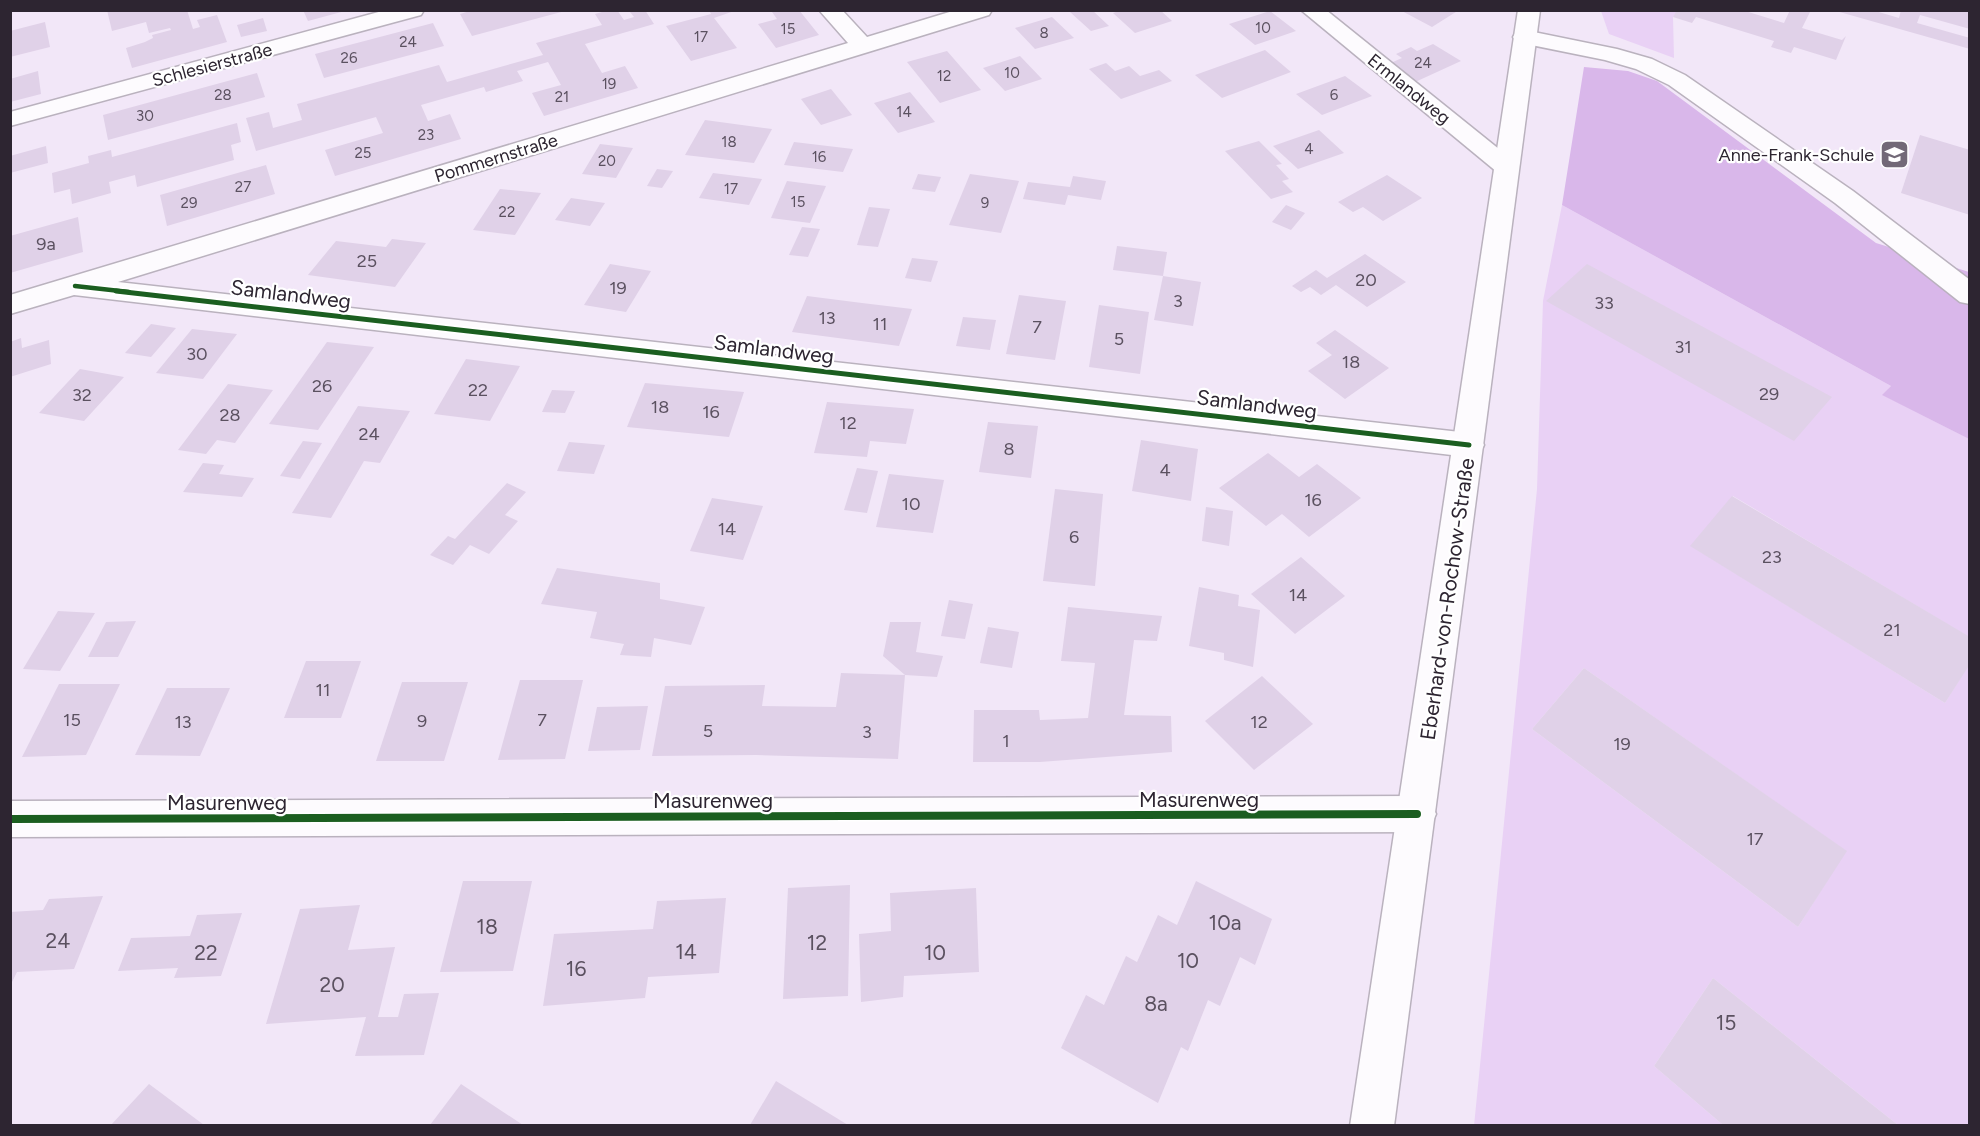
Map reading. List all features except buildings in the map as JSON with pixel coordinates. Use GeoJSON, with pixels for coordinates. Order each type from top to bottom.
{"type":"FeatureCollection","features":[{"type":"Feature","properties":{"kind":"street","name":"Schlesierstraße"},"geometry":{"type":"LineString","coordinates":[[10,119],[413,10]]}},
{"type":"Feature","properties":{"kind":"street"},"geometry":{"type":"LineString","coordinates":[[830,10],[863,46]]}},
{"type":"Feature","properties":{"kind":"street","name":"Pommernstraße"},"geometry":{"type":"LineString","coordinates":[[10,305],[981,10]]}},
{"type":"Feature","properties":{"kind":"street","name":"Ermlandweg"},"geometry":{"type":"LineString","coordinates":[[1312,10],[1506,167]]}},
{"type":"Feature","properties":{"kind":"street","name":"Eberhard-von-Rochow-Straße"},"geometry":{"type":"LineString","coordinates":[[1372,1125],[1529,10]]}},
{"type":"Feature","properties":{"kind":"street"},"geometry":{"type":"LineString","coordinates":[[1524,37],[1609,54],[1644,64],[1677,80],[1844,197],[1970,296]]}},
{"type":"Feature","properties":{"kind":"street","name":"Samlandweg"},"geometry":{"type":"LineString","coordinates":[[75,286],[1469,445]]}},
{"type":"Feature","properties":{"kind":"street","name":"Masurenweg"},"geometry":{"type":"LineString","coordinates":[[10,819],[1417,814]]}},
{"type":"Feature","properties":{"kind":"shaded area"},"geometry":{"type":"Polygon","coordinates":[[[1672,10],[1677,12],[1673,17],[1674,58],[1609,34],[1601,11],[1672,10]]]}},
{"type":"Feature","properties":{"kind":"shaded area"},"geometry":{"type":"Polygon","coordinates":[[[1584,67],[1628,71],[1657,81],[1876,243],[1969,272],[1969,439],[1882,395],[1891,386],[1562,205],[1584,67]]]}},
{"type":"Feature","properties":{"kind":"shaded area"},"geometry":{"type":"Polygon","coordinates":[[[1562,205],[1891,386],[1883,395],[1969,439],[1969,637],[1733,496],[1691,546],[1945,703],[1969,664],[1969,1125],[1898,1125],[1713,978],[1654,1066],[1723,1125],[1474,1126],[1537,489],[1543,301],[1562,205]],[[1584,668],[1532,729],[1798,927],[1846,851],[1584,668]]]}},
{"type":"Feature","properties":{"kind":"cycle path"},"geometry":{"type":"LineString","coordinates":[[75,286],[1469,445]]}},
{"type":"Feature","properties":{"kind":"cycle path"},"geometry":{"type":"LineString","coordinates":[[10,819],[1417,814]]}},
{"type":"Feature","properties":{"kind":"place","name":"Anne-Frank-Schule"},"geometry":{"type":"Point","coordinates":[1895,155]}}]}
